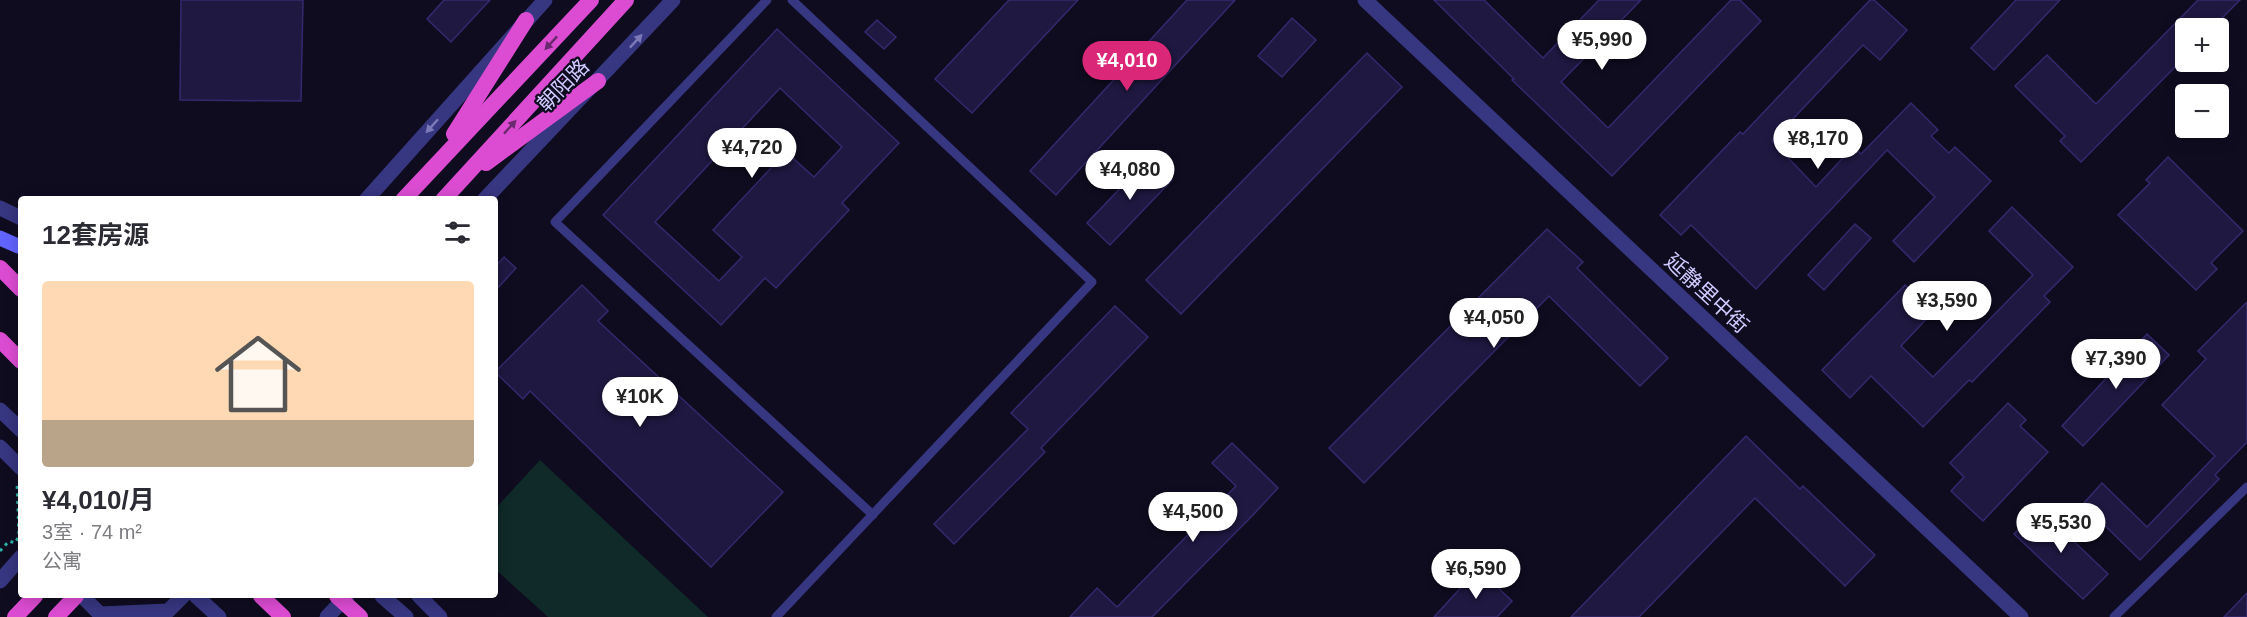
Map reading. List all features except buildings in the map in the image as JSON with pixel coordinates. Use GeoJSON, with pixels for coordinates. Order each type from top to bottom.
{"type":"FeatureCollection","features":[{"type":"Feature","properties":{"kind":"highway","name":"朝阳路"},"geometry":{"type":"LineString","coordinates":[[407,196],[591,0]]}},
{"type":"Feature","properties":{"kind":"highway","name":"朝阳路"},"geometry":{"type":"LineString","coordinates":[[447,196],[626,0]]}},
{"type":"Feature","properties":{"kind":"highway"},"geometry":{"type":"LineString","coordinates":[[435,165],[526,20]]}},
{"type":"Feature","properties":{"kind":"highway"},"geometry":{"type":"LineString","coordinates":[[457,185],[598,81]]}},
{"type":"Feature","properties":{"kind":"highway"},"geometry":{"type":"LineString","coordinates":[[0,268],[18,286]]}},
{"type":"Feature","properties":{"kind":"highway"},"geometry":{"type":"LineString","coordinates":[[0,340],[18,358]]}},
{"type":"Feature","properties":{"kind":"highway"},"geometry":{"type":"LineString","coordinates":[[15,617],[33,598]]}},
{"type":"Feature","properties":{"kind":"highway"},"geometry":{"type":"LineString","coordinates":[[56,617],[74,598]]}},
{"type":"Feature","properties":{"kind":"highway"},"geometry":{"type":"LineString","coordinates":[[263,598],[283,617]]}},
{"type":"Feature","properties":{"kind":"highway"},"geometry":{"type":"LineString","coordinates":[[339,598],[360,617]]}},
{"type":"Feature","properties":{"kind":"main road"},"geometry":{"type":"LineString","coordinates":[[0,238],[18,247]]}},
{"type":"Feature","properties":{"kind":"street"},"geometry":{"type":"LineString","coordinates":[[370,196],[545,0]]}},
{"type":"Feature","properties":{"kind":"street","name":"朝阳路"},"geometry":{"type":"LineString","coordinates":[[488,196],[673,0]]}},
{"type":"Feature","properties":{"kind":"street","name":"延静里中街"},"geometry":{"type":"LineString","coordinates":[[1365,0],[2021,617]]}},
{"type":"Feature","properties":{"kind":"street"},"geometry":{"type":"LineString","coordinates":[[0,208],[18,217]]}},
{"type":"Feature","properties":{"kind":"street"},"geometry":{"type":"LineString","coordinates":[[0,410],[18,427]]}},
{"type":"Feature","properties":{"kind":"street"},"geometry":{"type":"LineString","coordinates":[[0,447],[17,472]]}},
{"type":"Feature","properties":{"kind":"street"},"geometry":{"type":"LineString","coordinates":[[0,581],[18,560]]}},
{"type":"Feature","properties":{"kind":"street"},"geometry":{"type":"LineString","coordinates":[[84,598],[98,615],[171,614],[182,598]]}},
{"type":"Feature","properties":{"kind":"street"},"geometry":{"type":"LineString","coordinates":[[198,598],[216,614]]}},
{"type":"Feature","properties":{"kind":"street"},"geometry":{"type":"LineString","coordinates":[[327,617],[345,598]]}},
{"type":"Feature","properties":{"kind":"street"},"geometry":{"type":"LineString","coordinates":[[384,598],[406,617]]}},
{"type":"Feature","properties":{"kind":"street"},"geometry":{"type":"LineString","coordinates":[[421,598],[440,617]]}},
{"type":"Feature","properties":{"kind":"lane"},"geometry":{"type":"LineString","coordinates":[[767,0],[555,222],[873,515]]}},
{"type":"Feature","properties":{"kind":"lane"},"geometry":{"type":"LineString","coordinates":[[777,617],[1092,282],[792,0]]}},
{"type":"Feature","properties":{"kind":"lane"},"geometry":{"type":"LineString","coordinates":[[2114,617],[2247,487]]}},
{"type":"Feature","properties":{"kind":"path"},"geometry":{"type":"LineString","coordinates":[[0,550],[9,541],[15,543],[18,538]]}},
{"type":"Feature","properties":{"kind":"green space"},"geometry":{"type":"Polygon","coordinates":[[[540,460],[708,617],[548,617],[498,572],[498,506],[540,460]]]}}]}
